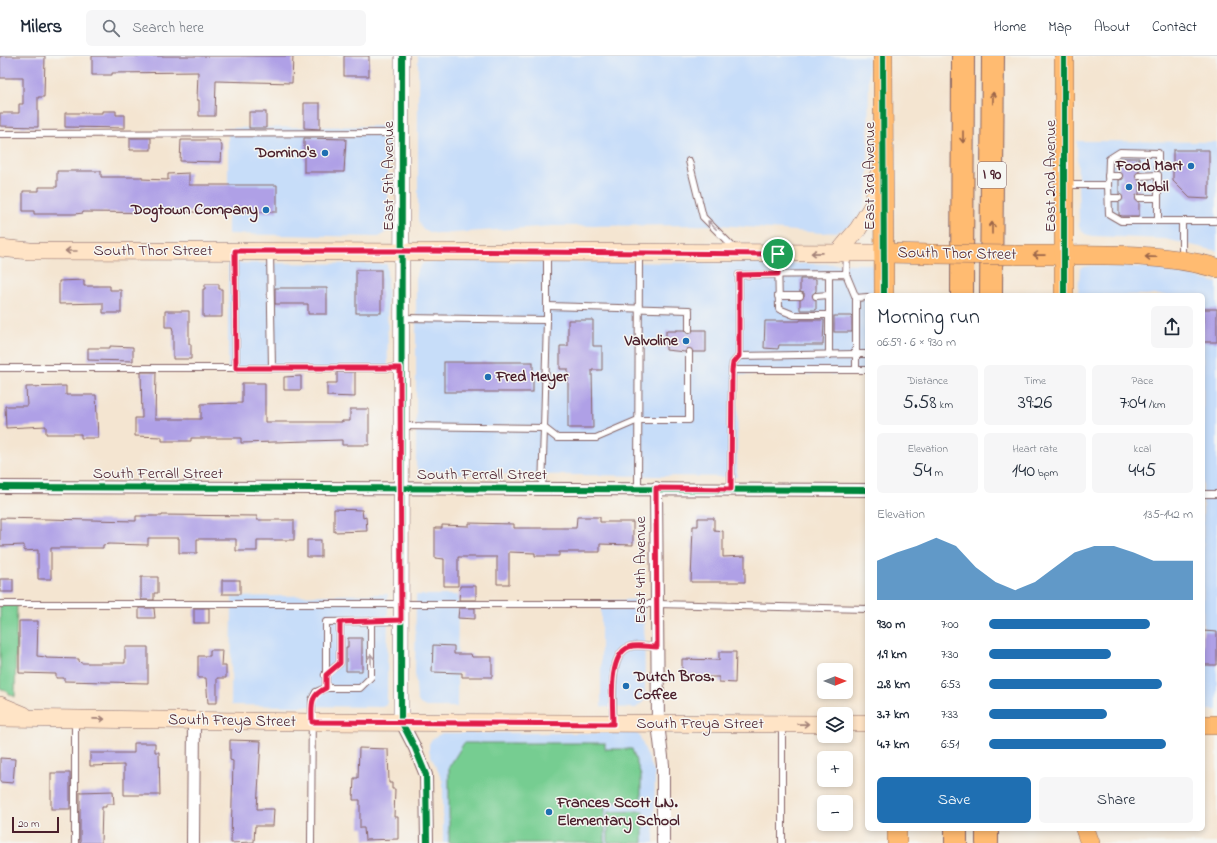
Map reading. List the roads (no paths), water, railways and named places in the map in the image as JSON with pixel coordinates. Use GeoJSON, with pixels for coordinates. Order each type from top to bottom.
{"type":"FeatureCollection","features":[{"type":"Feature","properties":{"kind":"highway","name":"I 90"},"geometry":{"type":"LineString","coordinates":[[962,293],[963,56]]}},
{"type":"Feature","properties":{"kind":"highway","name":"I 90"},"geometry":{"type":"LineString","coordinates":[[991,293],[993,56]]}},
{"type":"Feature","properties":{"kind":"highway"},"geometry":{"type":"LineString","coordinates":[[956,831],[956,843]]}},
{"type":"Feature","properties":{"kind":"highway"},"geometry":{"type":"LineString","coordinates":[[987,831],[987,843]]}},
{"type":"Feature","properties":{"kind":"main road","name":"East 3rd Avenue"},"geometry":{"type":"LineString","coordinates":[[883,56],[884,293]]}},
{"type":"Feature","properties":{"kind":"main road","name":"East 2nd Avenue"},"geometry":{"type":"LineString","coordinates":[[1064,56],[1064,293]]}},
{"type":"Feature","properties":{"kind":"main road"},"geometry":{"type":"LineString","coordinates":[[843,253],[873,205],[883,149]]}},
{"type":"Feature","properties":{"kind":"main road","name":"South Thor Street"},"geometry":{"type":"LineString","coordinates":[[0,248],[30,251],[401,251],[778,254],[884,253],[1159,257],[1182,260],[1217,268]]}},
{"type":"Feature","properties":{"kind":"main road"},"geometry":{"type":"LineString","coordinates":[[0,258],[30,251]]}},
{"type":"Feature","properties":{"kind":"main road"},"geometry":{"type":"LineString","coordinates":[[0,704],[22,715],[46,718]]}},
{"type":"Feature","properties":{"kind":"main road","name":"South Freya Street"},"geometry":{"type":"LineString","coordinates":[[0,718],[312,722],[401,721],[613,724],[817,724]]}},
{"type":"Feature","properties":{"kind":"main road"},"geometry":{"type":"LineString","coordinates":[[853,723],[865,723]]}},
{"type":"Feature","properties":{"kind":"main road"},"geometry":{"type":"LineString","coordinates":[[1205,725],[1217,725]]}},
{"type":"Feature","properties":{"kind":"main road"},"geometry":{"type":"LineString","coordinates":[[897,831],[897,843]]}},
{"type":"Feature","properties":{"kind":"main road"},"geometry":{"type":"LineString","coordinates":[[1086,831],[1090,843]]}},
{"type":"Feature","properties":{"kind":"street","name":"East 5th Avenue"},"geometry":{"type":"LineString","coordinates":[[402,56],[400,368],[401,721],[415,748],[426,775],[427,843]]}},
{"type":"Feature","properties":{"kind":"street","name":"South Ferrall Street"},"geometry":{"type":"LineString","coordinates":[[0,487],[401,487],[865,490]]}},
{"type":"Feature","properties":{"kind":"street","name":"East 4th Avenue"},"geometry":{"type":"LineString","coordinates":[[656,488],[658,724],[664,765],[663,843]]}},
{"type":"Feature","properties":{"kind":"street"},"geometry":{"type":"LineString","coordinates":[[193,843],[194,721]]}},
{"type":"Feature","properties":{"kind":"lane"},"geometry":{"type":"LineString","coordinates":[[0,134],[402,133]]}},
{"type":"Feature","properties":{"kind":"lane"},"geometry":{"type":"LineString","coordinates":[[1158,167],[1158,153],[1120,152],[1109,159],[1109,214],[1121,222],[1215,221]]}},
{"type":"Feature","properties":{"kind":"lane"},"geometry":{"type":"LineString","coordinates":[[689,161],[703,217],[739,253]]}},
{"type":"Feature","properties":{"kind":"lane"},"geometry":{"type":"LineString","coordinates":[[1139,176],[1158,175],[1158,221]]}},
{"type":"Feature","properties":{"kind":"lane"},"geometry":{"type":"LineString","coordinates":[[1108,176],[1119,176]]}},
{"type":"Feature","properties":{"kind":"lane"},"geometry":{"type":"LineString","coordinates":[[1064,185],[1108,185]]}},
{"type":"Feature","properties":{"kind":"lane"},"geometry":{"type":"LineString","coordinates":[[1109,198],[1119,198]]}},
{"type":"Feature","properties":{"kind":"lane"},"geometry":{"type":"LineString","coordinates":[[1139,198],[1158,198]]}},
{"type":"Feature","properties":{"kind":"lane"},"geometry":{"type":"LineString","coordinates":[[1182,221],[1182,260]]}},
{"type":"Feature","properties":{"kind":"lane"},"geometry":{"type":"LineString","coordinates":[[235,251],[236,368]]}},
{"type":"Feature","properties":{"kind":"lane"},"geometry":{"type":"LineString","coordinates":[[270,251],[272,368]]}},
{"type":"Feature","properties":{"kind":"lane"},"geometry":{"type":"LineString","coordinates":[[542,488],[547,252]]}},
{"type":"Feature","properties":{"kind":"lane"},"geometry":{"type":"LineString","coordinates":[[638,488],[639,253]]}},
{"type":"Feature","properties":{"kind":"lane"},"geometry":{"type":"LineString","coordinates":[[843,253],[846,274],[856,298],[856,370]]}},
{"type":"Feature","properties":{"kind":"lane"},"geometry":{"type":"LineString","coordinates":[[778,254],[779,309],[794,315],[829,315]]}},
{"type":"Feature","properties":{"kind":"lane"},"geometry":{"type":"LineString","coordinates":[[731,489],[732,370],[733,363],[739,356],[739,275],[846,274]]}},
{"type":"Feature","properties":{"kind":"lane"},"geometry":{"type":"LineString","coordinates":[[829,275],[829,355]]}},
{"type":"Feature","properties":{"kind":"lane"},"geometry":{"type":"LineString","coordinates":[[816,296],[829,295]]}},
{"type":"Feature","properties":{"kind":"lane"},"geometry":{"type":"LineString","coordinates":[[778,296],[800,296]]}},
{"type":"Feature","properties":{"kind":"lane"},"geometry":{"type":"LineString","coordinates":[[856,298],[865,297]]}},
{"type":"Feature","properties":{"kind":"lane"},"geometry":{"type":"LineString","coordinates":[[546,306],[689,310],[689,330]]}},
{"type":"Feature","properties":{"kind":"lane"},"geometry":{"type":"LineString","coordinates":[[401,318],[546,320]]}},
{"type":"Feature","properties":{"kind":"lane"},"geometry":{"type":"LineString","coordinates":[[401,426],[544,428],[557,438],[596,438],[638,420],[689,420],[689,352]]}},
{"type":"Feature","properties":{"kind":"lane"},"geometry":{"type":"LineString","coordinates":[[739,356],[865,354]]}},
{"type":"Feature","properties":{"kind":"lane"},"geometry":{"type":"LineString","coordinates":[[0,368],[400,368]]}},
{"type":"Feature","properties":{"kind":"lane"},"geometry":{"type":"LineString","coordinates":[[732,370],[865,370]]}},
{"type":"Feature","properties":{"kind":"lane"},"geometry":{"type":"LineString","coordinates":[[1205,494],[1217,494]]}},
{"type":"Feature","properties":{"kind":"lane"},"geometry":{"type":"LineString","coordinates":[[0,604],[657,604],[865,609]]}},
{"type":"Feature","properties":{"kind":"lane"},"geometry":{"type":"LineString","coordinates":[[326,688],[326,622],[401,620]]}},
{"type":"Feature","properties":{"kind":"lane"},"geometry":{"type":"LineString","coordinates":[[311,843],[312,700],[316,692],[326,688],[360,688],[371,677],[370,621]]}},
{"type":"Feature","properties":{"kind":"lane"},"geometry":{"type":"LineString","coordinates":[[326,675],[340,663],[340,622]]}},
{"type":"Feature","properties":{"kind":"lane"},"geometry":{"type":"LineString","coordinates":[[613,724],[613,670],[620,652],[630,647],[657,647]]}},
{"type":"Feature","properties":{"kind":"lane"},"geometry":{"type":"LineString","coordinates":[[74,843],[75,719]]}},
{"type":"Feature","properties":{"kind":"lane"},"geometry":{"type":"LineString","coordinates":[[782,724],[782,843]]}},
{"type":"Feature","properties":{"kind":"place","name":"Domino's"},"geometry":{"type":"Point","coordinates":[325,153]}},
{"type":"Feature","properties":{"kind":"place","name":"Food Mart"},"geometry":{"type":"Point","coordinates":[1191,166]}},
{"type":"Feature","properties":{"kind":"place","name":"Mobil"},"geometry":{"type":"Point","coordinates":[1129,187]}},
{"type":"Feature","properties":{"kind":"place","name":"Dogtown Company"},"geometry":{"type":"Point","coordinates":[266,210]}},
{"type":"Feature","properties":{"kind":"place","name":"Valvoline"},"geometry":{"type":"Point","coordinates":[686,341]}},
{"type":"Feature","properties":{"kind":"place","name":"Fred Meyer"},"geometry":{"type":"Point","coordinates":[488,377]}},
{"type":"Feature","properties":{"kind":"place","name":"Dutch Bros. Coffee"},"geometry":{"type":"Point","coordinates":[626,686]}},
{"type":"Feature","properties":{"kind":"place","name":"Frances Scott L.N. Elementary School"},"geometry":{"type":"Point","coordinates":[549,812]}}]}
